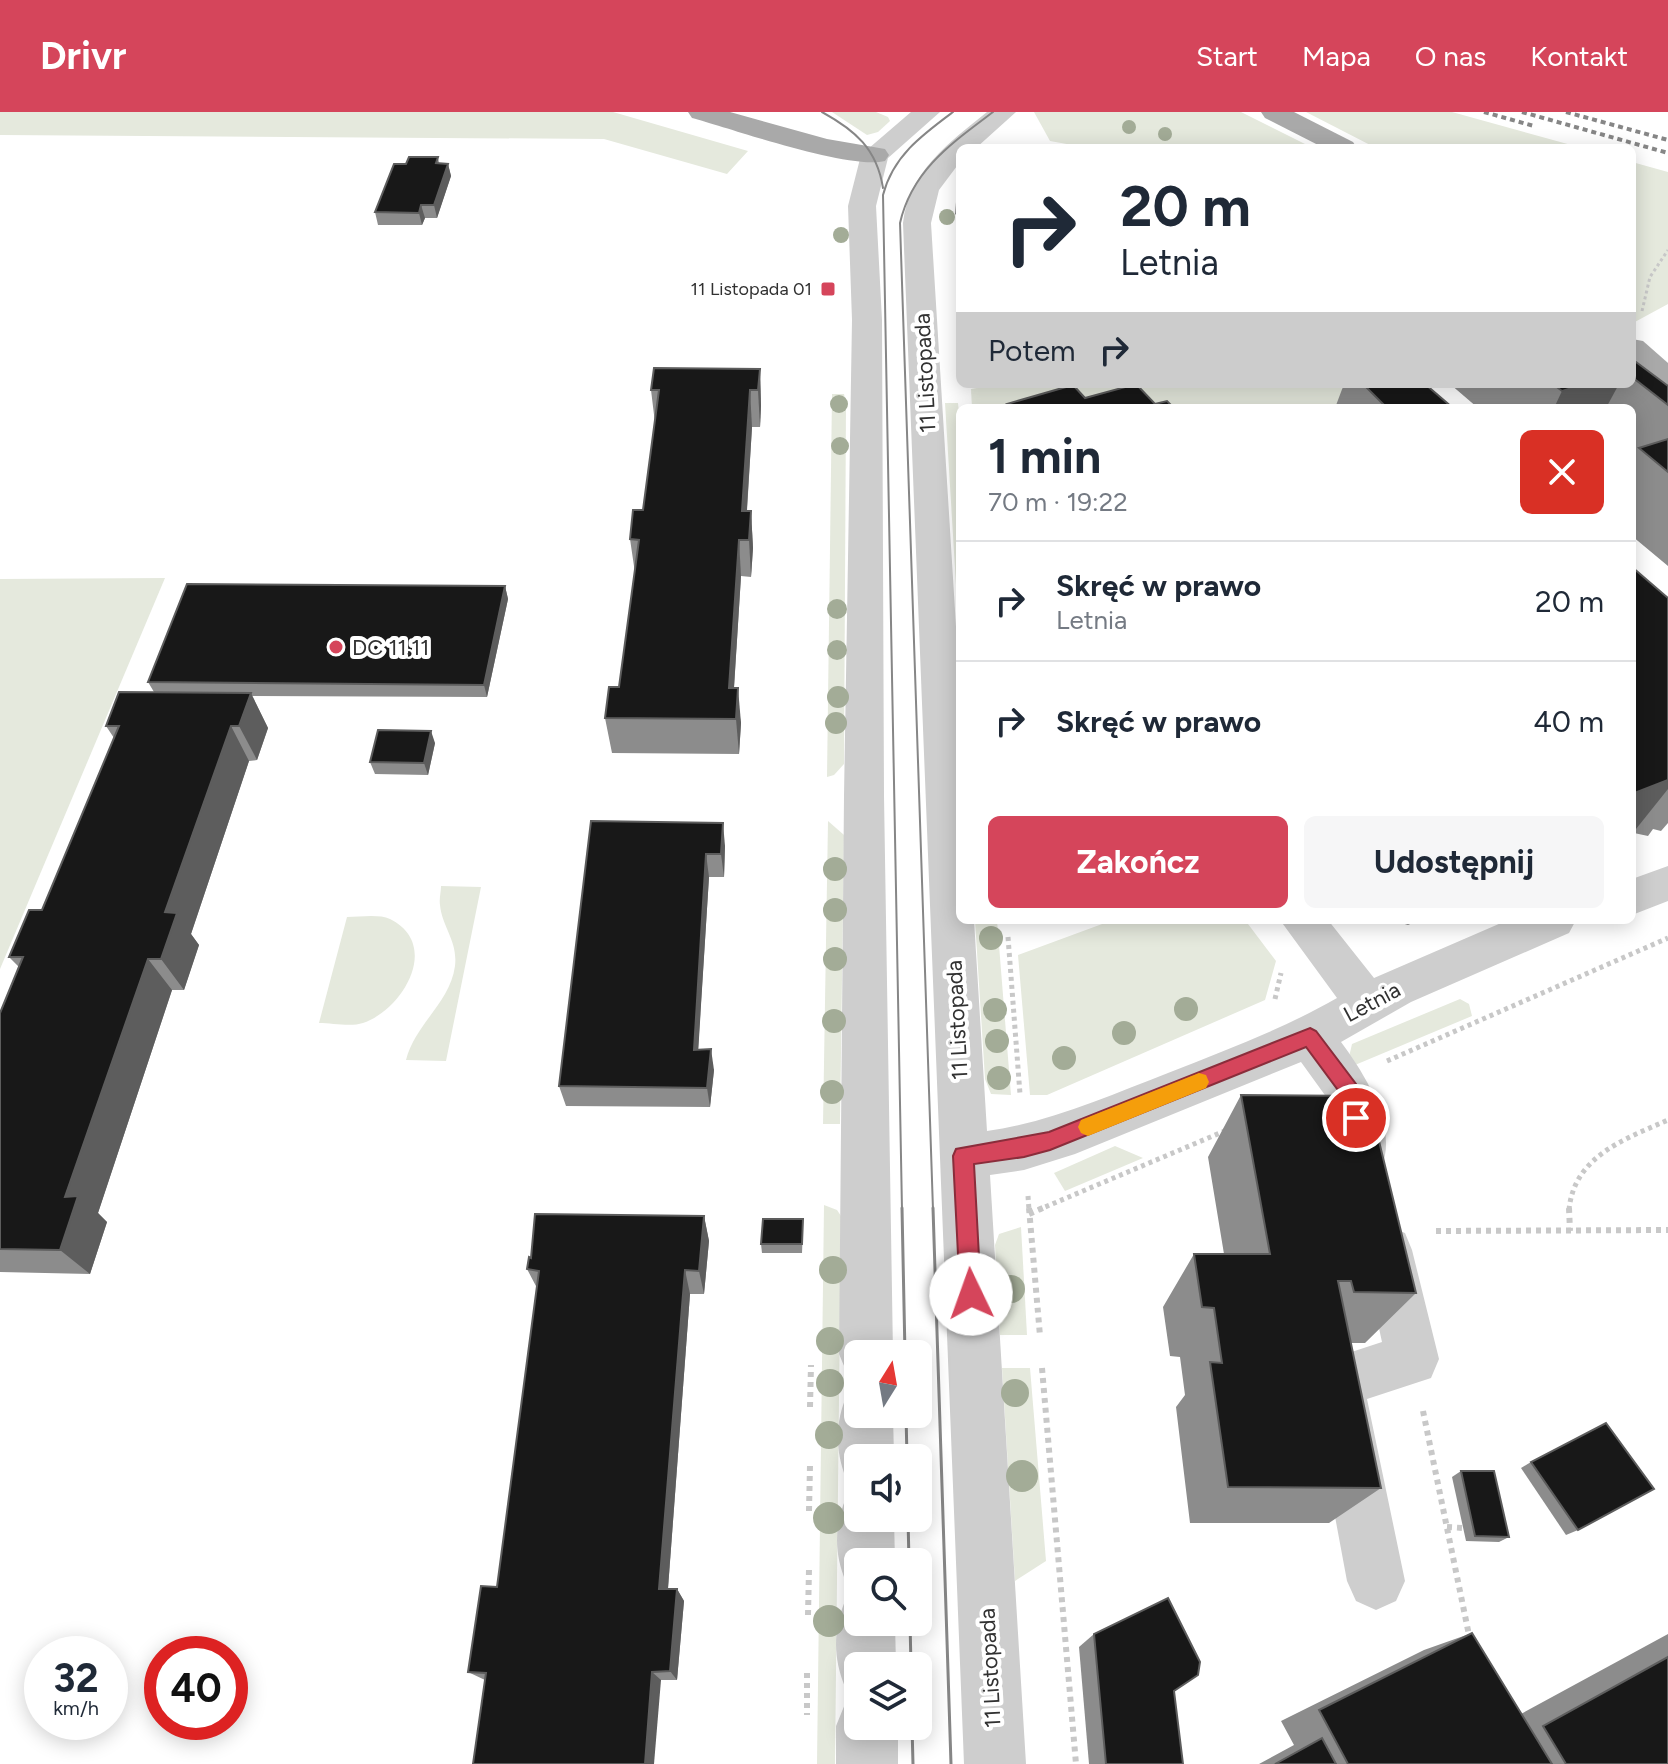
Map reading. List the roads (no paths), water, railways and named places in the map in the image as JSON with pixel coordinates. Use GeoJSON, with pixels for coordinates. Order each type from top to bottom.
{"type":"FeatureCollection","features":[{"type":"Feature","properties":{"kind":"main road"},"geometry":{"type":"LineString","coordinates":[[701,112],[825,147],[875,155]]}},
{"type":"Feature","properties":{"kind":"main road"},"geometry":{"type":"LineString","coordinates":[[1274,112],[1336,144]]}},
{"type":"Feature","properties":{"kind":"main road"},"geometry":{"type":"LineString","coordinates":[[1636,333],[1668,379]]}},
{"type":"Feature","properties":{"kind":"street","name":"11 Listopada"},"geometry":{"type":"LineString","coordinates":[[968,144],[1003,112]]}},
{"type":"Feature","properties":{"kind":"street"},"geometry":{"type":"LineString","coordinates":[[866,1340],[864,796],[867,320],[862,206],[875,155],[914,115]]}},
{"type":"Feature","properties":{"kind":"street"},"geometry":{"type":"LineString","coordinates":[[875,155],[956,154]]}},
{"type":"Feature","properties":{"kind":"street","name":"11 Listopada"},"geometry":{"type":"LineString","coordinates":[[956,155],[927,182],[918,207],[917,223],[995,1764]]}},
{"type":"Feature","properties":{"kind":"street"},"geometry":{"type":"LineString","coordinates":[[1636,366],[1668,387]]}},
{"type":"Feature","properties":{"kind":"street"},"geometry":{"type":"LineString","coordinates":[[1636,895],[1668,883]]}},
{"type":"Feature","properties":{"kind":"street"},"geometry":{"type":"LineString","coordinates":[[1305,924],[1367,1003]]}},
{"type":"Feature","properties":{"kind":"street","name":"Letnia"},"geometry":{"type":"LineString","coordinates":[[963,1156],[1024,1148],[1050,1141],[1310,1037],[1395,988],[1545,924]]}},
{"type":"Feature","properties":{"kind":"street"},"geometry":{"type":"LineString","coordinates":[[1310,1037],[1349,1090],[1412,1359],[1337,1382],[1376,1581]]}},
{"type":"Feature","properties":{"kind":"street"},"geometry":{"type":"LineString","coordinates":[[867,1740],[867,1764]]}},
{"type":"Feature","properties":{"kind":"tram line"},"geometry":{"type":"LineString","coordinates":[[822,112],[863,142],[876,162],[883,188]]}},
{"type":"Feature","properties":{"kind":"tram line"},"geometry":{"type":"LineString","coordinates":[[902,1210],[883,195],[901,158],[953,112]]}},
{"type":"Feature","properties":{"kind":"tram line"},"geometry":{"type":"LineString","coordinates":[[933,1210],[900,223],[906,204],[924,173],[949,147],[993,112]]}},
{"type":"Feature","properties":{"kind":"tram line"},"geometry":{"type":"LineString","coordinates":[[902,1208],[905,1340]]}},
{"type":"Feature","properties":{"kind":"tram line"},"geometry":{"type":"LineString","coordinates":[[933,1208],[951,1764]]}},
{"type":"Feature","properties":{"kind":"tram line"},"geometry":{"type":"LineString","coordinates":[[906,1428],[907,1444]]}},
{"type":"Feature","properties":{"kind":"tram line"},"geometry":{"type":"LineString","coordinates":[[908,1532],[909,1548]]}},
{"type":"Feature","properties":{"kind":"tram line"},"geometry":{"type":"LineString","coordinates":[[910,1636],[911,1652]]}},
{"type":"Feature","properties":{"kind":"tram line"},"geometry":{"type":"LineString","coordinates":[[912,1740],[913,1764]]}},
{"type":"Feature","properties":{"kind":"railway"},"geometry":{"type":"LineString","coordinates":[[1484,112],[1534,126]]}},
{"type":"Feature","properties":{"kind":"railway"},"geometry":{"type":"LineString","coordinates":[[1522,112],[1636,144]]}},
{"type":"Feature","properties":{"kind":"railway"},"geometry":{"type":"LineString","coordinates":[[1566,112],[1668,140]]}},
{"type":"Feature","properties":{"kind":"railway"},"geometry":{"type":"LineString","coordinates":[[1636,144],[1668,153]]}},
{"type":"Feature","properties":{"kind":"place","name":"11 Listopada 01"},"geometry":{"type":"Point","coordinates":[828,289]}},
{"type":"Feature","properties":{"kind":"place","name":"DC 11.11"},"geometry":{"type":"Point","coordinates":[336,647]}}]}
